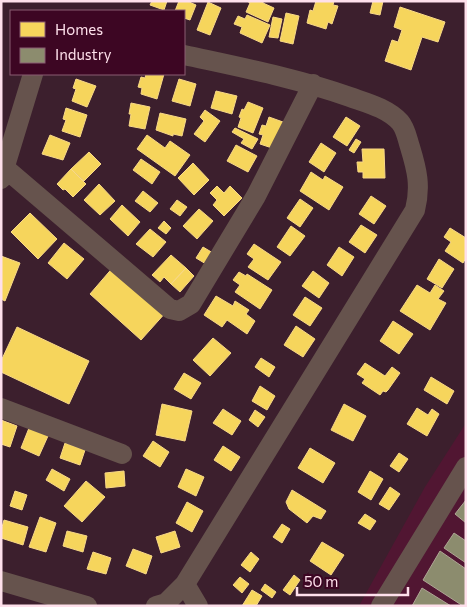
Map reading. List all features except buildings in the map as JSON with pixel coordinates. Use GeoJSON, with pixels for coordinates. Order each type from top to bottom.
{"type":"FeatureCollection","features":[{"type":"Feature","properties":{"kind":"street"},"geometry":{"type":"LineString","coordinates":[[156,606],[166,603],[185,584],[415,210],[417,200],[418,173],[405,130],[400,122],[389,113],[376,106],[313,84],[185,55]]}},
{"type":"Feature","properties":{"kind":"street"},"geometry":{"type":"LineString","coordinates":[[34,75],[3,174],[170,309],[179,311],[191,304],[256,196],[313,84]]}},
{"type":"Feature","properties":{"kind":"street"},"geometry":{"type":"LineString","coordinates":[[1,408],[122,454]]}},
{"type":"Feature","properties":{"kind":"street"},"geometry":{"type":"LineString","coordinates":[[380,606],[466,467]]}},
{"type":"Feature","properties":{"kind":"street"},"geometry":{"type":"LineString","coordinates":[[1,581],[87,606]]}},
{"type":"Feature","properties":{"kind":"street"},"geometry":{"type":"LineString","coordinates":[[185,584],[198,606]]}},
{"type":"Feature","properties":{"kind":"shaded area"},"geometry":{"type":"Polygon","coordinates":[[[466,423],[466,606],[359,606],[425,487],[466,423]]]}}]}
